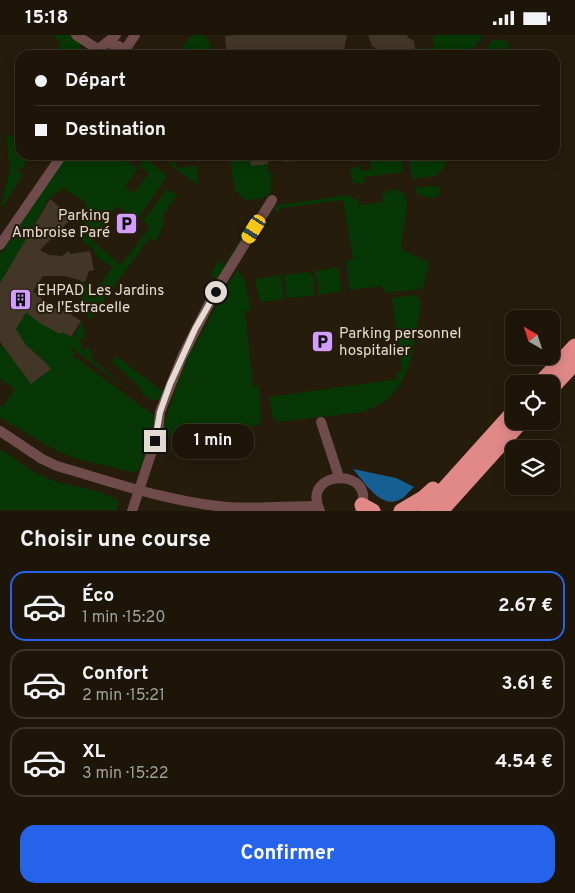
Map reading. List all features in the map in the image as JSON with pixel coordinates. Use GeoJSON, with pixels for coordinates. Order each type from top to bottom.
{"type":"FeatureCollection","features":[{"type":"Feature","properties":{"kind":"highway"},"geometry":{"type":"LineString","coordinates":[[548,375],[575,345]]}},
{"type":"Feature","properties":{"kind":"highway"},"geometry":{"type":"LineString","coordinates":[[560,379],[575,363]]}},
{"type":"Feature","properties":{"kind":"highway"},"geometry":{"type":"LineString","coordinates":[[424,511],[505,421]]}},
{"type":"Feature","properties":{"kind":"highway"},"geometry":{"type":"LineString","coordinates":[[441,511],[514,430]]}},
{"type":"Feature","properties":{"kind":"highway"},"geometry":{"type":"LineString","coordinates":[[400,511],[423,498],[460,462],[483,445]]}},
{"type":"Feature","properties":{"kind":"street"},"geometry":{"type":"LineString","coordinates":[[76,35],[94,50]]}},
{"type":"Feature","properties":{"kind":"street"},"geometry":{"type":"LineString","coordinates":[[101,50],[116,35]]}},
{"type":"Feature","properties":{"kind":"street"},"geometry":{"type":"LineString","coordinates":[[126,50],[135,35]]}},
{"type":"Feature","properties":{"kind":"street"},"geometry":{"type":"LineString","coordinates":[[108,43],[117,45],[121,50]]}},
{"type":"Feature","properties":{"kind":"street"},"geometry":{"type":"LineString","coordinates":[[0,245],[59,160]]}},
{"type":"Feature","properties":{"kind":"street"},"geometry":{"type":"LineString","coordinates":[[132,511],[158,433],[160,412],[182,357],[216,292],[272,200]]}},
{"type":"Feature","properties":{"kind":"street"},"geometry":{"type":"LineString","coordinates":[[322,422],[339,477]]}},
{"type":"Feature","properties":{"kind":"street"},"geometry":{"type":"LineString","coordinates":[[0,431],[42,459],[57,466],[168,498],[225,507],[263,509],[291,506],[319,508],[318,493],[321,486],[328,480],[346,477],[358,485],[365,509]]}},
{"type":"Feature","properties":{"kind":"street"},"geometry":{"type":"LineString","coordinates":[[328,480],[332,458]]}},
{"type":"Feature","properties":{"kind":"street"},"geometry":{"type":"LineString","coordinates":[[291,506],[318,493]]}},
{"type":"Feature","properties":{"kind":"green space"},"geometry":{"type":"Polygon","coordinates":[[[51,35],[69,35],[82,44],[80,47],[83,50],[56,50],[61,42],[51,35]]]}},
{"type":"Feature","properties":{"kind":"green space"},"geometry":{"type":"Polygon","coordinates":[[[192,35],[204,35],[210,44],[211,50],[181,50],[192,35]]]}},
{"type":"Feature","properties":{"kind":"green space"},"geometry":{"type":"Polygon","coordinates":[[[433,35],[483,35],[472,50],[415,49],[434,48],[433,35]]]}},
{"type":"Feature","properties":{"kind":"green space"},"geometry":{"type":"Polygon","coordinates":[[[496,39],[509,42],[508,50],[485,50],[496,39]]]}},
{"type":"Feature","properties":{"kind":"green space"},"geometry":{"type":"Polygon","coordinates":[[[6,133],[15,139],[15,160],[27,160],[22,169],[20,168],[17,172],[23,174],[3,206],[1,205],[10,170],[6,133]]]}},
{"type":"Feature","properties":{"kind":"green space"},"geometry":{"type":"Polygon","coordinates":[[[64,160],[126,160],[137,169],[125,187],[134,193],[149,173],[139,166],[144,160],[148,160],[167,176],[137,220],[117,206],[92,241],[121,265],[150,227],[143,221],[167,189],[180,197],[176,196],[162,216],[164,218],[162,221],[165,222],[155,242],[149,238],[89,320],[78,283],[80,281],[85,282],[90,298],[92,298],[112,267],[96,256],[94,249],[82,240],[87,208],[85,202],[63,188],[49,198],[26,241],[0,283],[0,255],[64,160]]]}},
{"type":"Feature","properties":{"kind":"green space"},"geometry":{"type":"Polygon","coordinates":[[[230,160],[250,160],[251,166],[268,164],[268,171],[271,174],[271,188],[268,195],[246,200],[235,191],[230,160]]]}},
{"type":"Feature","properties":{"kind":"green space"},"geometry":{"type":"Polygon","coordinates":[[[402,160],[403,172],[364,177],[365,183],[353,183],[350,169],[360,166],[361,171],[371,169],[370,161],[402,160]]]}},
{"type":"Feature","properties":{"kind":"green space"},"geometry":{"type":"Polygon","coordinates":[[[409,160],[446,160],[444,168],[436,175],[412,179],[409,160]]]}},
{"type":"Feature","properties":{"kind":"green space"},"geometry":{"type":"Polygon","coordinates":[[[170,162],[175,162],[176,168],[197,166],[198,185],[169,164],[170,162]]]}},
{"type":"Feature","properties":{"kind":"green space"},"geometry":{"type":"Polygon","coordinates":[[[438,186],[440,195],[433,199],[417,194],[415,190],[418,187],[438,186]]]}},
{"type":"Feature","properties":{"kind":"green space"},"geometry":{"type":"Polygon","coordinates":[[[396,189],[404,193],[407,208],[402,235],[402,250],[429,262],[424,285],[421,289],[384,293],[382,286],[350,290],[346,262],[353,260],[343,200],[280,208],[279,214],[274,209],[278,205],[348,195],[358,199],[359,205],[383,202],[382,196],[387,191],[396,189]]]}},
{"type":"Feature","properties":{"kind":"green space"},"geometry":{"type":"Polygon","coordinates":[[[246,227],[249,229],[213,288],[211,287],[216,278],[211,274],[218,261],[224,265],[242,237],[239,235],[246,227]]]}},
{"type":"Feature","properties":{"kind":"green space"},"geometry":{"type":"Polygon","coordinates":[[[338,267],[342,291],[317,295],[319,290],[315,271],[338,267]]]}},
{"type":"Feature","properties":{"kind":"green space"},"geometry":{"type":"Polygon","coordinates":[[[237,269],[245,281],[251,310],[245,311],[253,387],[259,385],[261,419],[258,425],[168,436],[163,427],[178,381],[189,355],[237,269]]]}},
{"type":"Feature","properties":{"kind":"green space"},"geometry":{"type":"Polygon","coordinates":[[[310,272],[315,280],[313,296],[287,298],[284,275],[310,272]]]}},
{"type":"Feature","properties":{"kind":"green space"},"geometry":{"type":"Polygon","coordinates":[[[281,275],[284,299],[260,302],[255,279],[281,275]]]}},
{"type":"Feature","properties":{"kind":"green space"},"geometry":{"type":"Polygon","coordinates":[[[417,296],[421,304],[412,353],[408,369],[392,394],[380,404],[363,412],[277,422],[272,415],[269,397],[398,379],[397,372],[402,371],[392,298],[417,296]]]}},
{"type":"Feature","properties":{"kind":"green space"},"geometry":{"type":"Polygon","coordinates":[[[22,309],[60,334],[62,332],[72,338],[82,322],[86,337],[80,339],[82,350],[89,348],[93,360],[132,394],[71,347],[70,349],[75,353],[73,356],[156,417],[142,466],[136,472],[80,460],[57,451],[0,417],[0,405],[3,407],[15,389],[0,379],[0,348],[2,345],[31,384],[51,369],[44,360],[24,345],[13,324],[22,309]]]}},
{"type":"Feature","properties":{"kind":"green space"},"geometry":{"type":"Polygon","coordinates":[[[116,356],[161,390],[163,394],[160,400],[152,400],[140,392],[142,389],[112,362],[116,356]]]}},
{"type":"Feature","properties":{"kind":"green space"},"geometry":{"type":"Polygon","coordinates":[[[0,449],[49,479],[110,496],[118,501],[117,510],[0,510],[0,449]]]}},
{"type":"Feature","properties":{"kind":"water"},"geometry":{"type":"Polygon","coordinates":[[[353,469],[396,478],[414,487],[401,499],[392,502],[385,501],[367,486],[353,469]]]}},
{"type":"Feature","properties":{"kind":"building"},"geometry":{"type":"Polygon","coordinates":[[[347,35],[344,50],[226,50],[225,36],[347,35]]]}},
{"type":"Feature","properties":{"kind":"building"},"geometry":{"type":"Polygon","coordinates":[[[368,35],[408,35],[407,37],[414,41],[415,50],[378,50],[372,46],[368,35]]]}},
{"type":"Feature","properties":{"kind":"building"},"geometry":{"type":"Polygon","coordinates":[[[250,160],[268,160],[268,164],[251,166],[250,160]]]}},
{"type":"Feature","properties":{"kind":"building"},"geometry":{"type":"Polygon","coordinates":[[[284,160],[307,160],[284,162],[284,160]]]}},
{"type":"Feature","properties":{"kind":"building","name":"EHPAD Les Jardins de l'Estracelle"},"geometry":{"type":"Polygon","coordinates":[[[50,199],[61,208],[59,210],[70,220],[40,250],[49,255],[62,256],[68,251],[70,254],[90,251],[94,270],[89,271],[85,282],[65,276],[43,276],[33,291],[52,307],[70,314],[81,321],[71,337],[62,332],[60,334],[38,322],[26,312],[16,329],[25,344],[51,369],[31,384],[0,342],[0,283],[50,199]]]}},
{"type":"Feature","properties":{"kind":"place","name":"Parking Ambroise Paré"},"geometry":{"type":"Point","coordinates":[126,224]}},
{"type":"Feature","properties":{"kind":"place","name":"EHPAD Les Jardins de l'Estracelle"},"geometry":{"type":"Point","coordinates":[21,299]}},
{"type":"Feature","properties":{"kind":"place","name":"Parking personnel hospitalier"},"geometry":{"type":"Point","coordinates":[323,342]}},
{"type":"Feature","properties":{"kind":"route"},"geometry":{"type":"LineString","coordinates":[[155,441],[158,433],[160,412],[170,384],[195,329],[216,292]]}}]}
